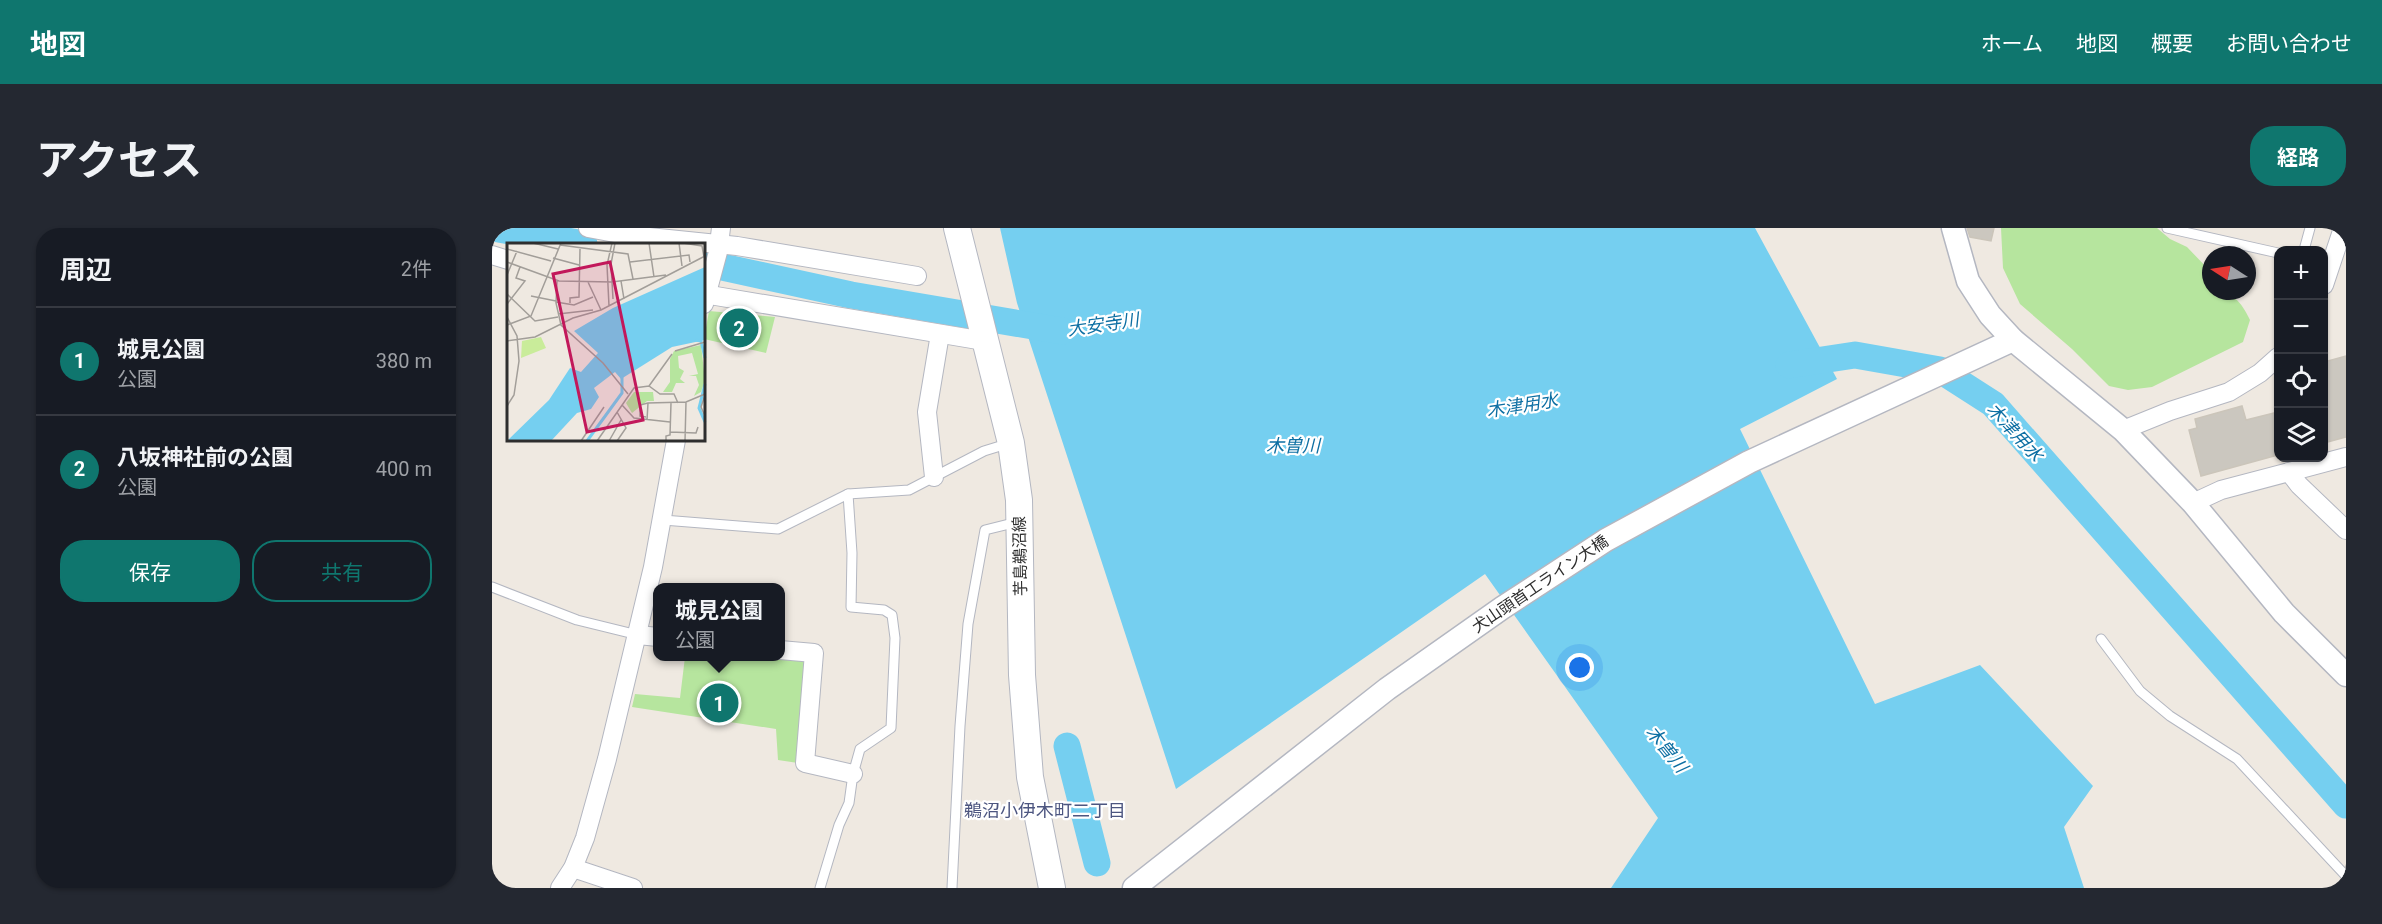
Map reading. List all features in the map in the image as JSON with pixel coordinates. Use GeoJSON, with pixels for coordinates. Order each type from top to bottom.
{"type":"FeatureCollection","features":[{"type":"Feature","properties":{"kind":"main road","name":"芋島鵜沼線"},"geometry":{"type":"LineString","coordinates":[[957,228],[969,285],[1011,443],[1019,500],[1022,675],[1030,777],[1052,888]]}},
{"type":"Feature","properties":{"kind":"street"},"geometry":{"type":"LineString","coordinates":[[588,228],[720,242],[917,276]]}},
{"type":"Feature","properties":{"kind":"street"},"geometry":{"type":"LineString","coordinates":[[1953,228],[1968,281],[1989,315],[2013,340],[2123,430],[2193,503],[2284,613],[2346,675]]}},
{"type":"Feature","properties":{"kind":"street"},"geometry":{"type":"LineString","coordinates":[[2328,273],[2343,228]]}},
{"type":"Feature","properties":{"kind":"street"},"geometry":{"type":"LineString","coordinates":[[720,242],[706,295],[940,334],[983,337]]}},
{"type":"Feature","properties":{"kind":"street"},"geometry":{"type":"LineString","coordinates":[[492,255],[507,260]]}},
{"type":"Feature","properties":{"kind":"street"},"geometry":{"type":"LineString","coordinates":[[934,477],[927,412],[940,334]]}},
{"type":"Feature","properties":{"kind":"street","name":"犬山頭首工ライン大橋"},"geometry":{"type":"LineString","coordinates":[[1134,888],[1387,689],[1502,608],[1606,540],[1749,462],[2013,340]]}},
{"type":"Feature","properties":{"kind":"street"},"geometry":{"type":"LineString","coordinates":[[2123,430],[2170,411],[2229,392],[2260,373],[2274,361]]}},
{"type":"Feature","properties":{"kind":"street"},"geometry":{"type":"LineString","coordinates":[[561,888],[573,868],[589,826],[638,635],[663,520],[676,441]]}},
{"type":"Feature","properties":{"kind":"street"},"geometry":{"type":"LineString","coordinates":[[2193,503],[2221,490],[2346,456]]}},
{"type":"Feature","properties":{"kind":"street"},"geometry":{"type":"LineString","coordinates":[[2289,472],[2299,485],[2346,530]]}},
{"type":"Feature","properties":{"kind":"street"},"geometry":{"type":"LineString","coordinates":[[638,635],[653,637]]}},
{"type":"Feature","properties":{"kind":"street"},"geometry":{"type":"LineString","coordinates":[[785,650],[814,653],[805,763],[853,774]]}},
{"type":"Feature","properties":{"kind":"street"},"geometry":{"type":"LineString","coordinates":[[573,868],[633,888]]}},
{"type":"Feature","properties":{"kind":"lane"},"geometry":{"type":"LineString","coordinates":[[2166,228],[2274,252]]}},
{"type":"Feature","properties":{"kind":"lane"},"geometry":{"type":"LineString","coordinates":[[2305,246],[2310,228]]}},
{"type":"Feature","properties":{"kind":"lane"},"geometry":{"type":"LineString","coordinates":[[663,520],[778,529],[848,494],[909,490],[984,451],[1011,443]]}},
{"type":"Feature","properties":{"kind":"lane"},"geometry":{"type":"LineString","coordinates":[[820,888],[849,803],[853,774],[860,749],[891,728],[895,638],[892,615],[884,610],[851,607],[852,553],[848,494]]}},
{"type":"Feature","properties":{"kind":"lane"},"geometry":{"type":"LineString","coordinates":[[952,888],[967,635],[984,530],[1020,522]]}},
{"type":"Feature","properties":{"kind":"lane"},"geometry":{"type":"LineString","coordinates":[[492,587],[577,620],[638,635]]}},
{"type":"Feature","properties":{"kind":"lane"},"geometry":{"type":"LineString","coordinates":[[2101,639],[2140,691],[2170,716],[2237,759],[2346,876]]}},
{"type":"Feature","properties":{"kind":"green space"},"geometry":{"type":"Polygon","coordinates":[[[2001,228],[2157,228],[2170,239],[2187,247],[2202,263],[2202,300],[2237,300],[2250,320],[2243,342],[2152,387],[2128,390],[2109,386],[2072,349],[2020,304],[2003,268],[2001,228]]]}},
{"type":"Feature","properties":{"kind":"green space"},"geometry":{"type":"Polygon","coordinates":[[[709,311],[775,317],[766,353],[705,339],[709,311]]]}},
{"type":"Feature","properties":{"kind":"green space"},"geometry":{"type":"Polygon","coordinates":[[[785,659],[809,662],[798,763],[778,760],[776,729],[632,707],[635,694],[680,698],[685,661],[785,659]]]}},
{"type":"Feature","properties":{"kind":"water","name":"木曽川"},"geometry":{"type":"Polygon","coordinates":[[[1000,228],[1755,228],[1837,379],[1740,429],[1875,704],[1980,665],[2093,786],[2064,827],[2084,888],[1611,888],[1658,818],[1485,574],[1176,789],[1017,303],[1000,228]]]}},
{"type":"Feature","properties":{"kind":"building"},"geometry":{"type":"Polygon","coordinates":[[[1967,228],[1994,228],[1991,241],[1970,237],[1967,228]]]}},
{"type":"Feature","properties":{"kind":"building"},"geometry":{"type":"Polygon","coordinates":[[[2346,356],[2346,437],[2328,442],[2328,408],[2328,361],[2346,356]]]}},
{"type":"Feature","properties":{"kind":"building"},"geometry":{"type":"Polygon","coordinates":[[[2242,406],[2246,420],[2274,413],[2274,456],[2201,476],[2189,430],[2197,428],[2195,419],[2242,406]]]}},
{"type":"Feature","properties":{"kind":"waterway","name":"大安寺川"},"geometry":{"type":"LineString","coordinates":[[493,228],[578,243]]}},
{"type":"Feature","properties":{"kind":"waterway","name":"大安寺川"},"geometry":{"type":"LineString","coordinates":[[705,263],[851,295],[1062,331]]}},
{"type":"Feature","properties":{"kind":"waterway","name":"木津用水"},"geometry":{"type":"LineString","coordinates":[[1789,365],[1855,355],[1940,370],[1993,404],[2346,805]]}},
{"type":"Feature","properties":{"kind":"waterway"},"geometry":{"type":"LineString","coordinates":[[1067,746],[1097,863]]}},
{"type":"Feature","properties":{"kind":"place","name":"八坂神社前の公園"},"geometry":{"type":"Point","coordinates":[739,328]}},
{"type":"Feature","properties":{"kind":"place","name":"城見公園"},"geometry":{"type":"Point","coordinates":[719,703]}},
{"type":"Feature","properties":{"kind":"district","name":"鵜沼小伊木町二丁目"},"geometry":{"type":"Point","coordinates":[1045,810]}}]}
